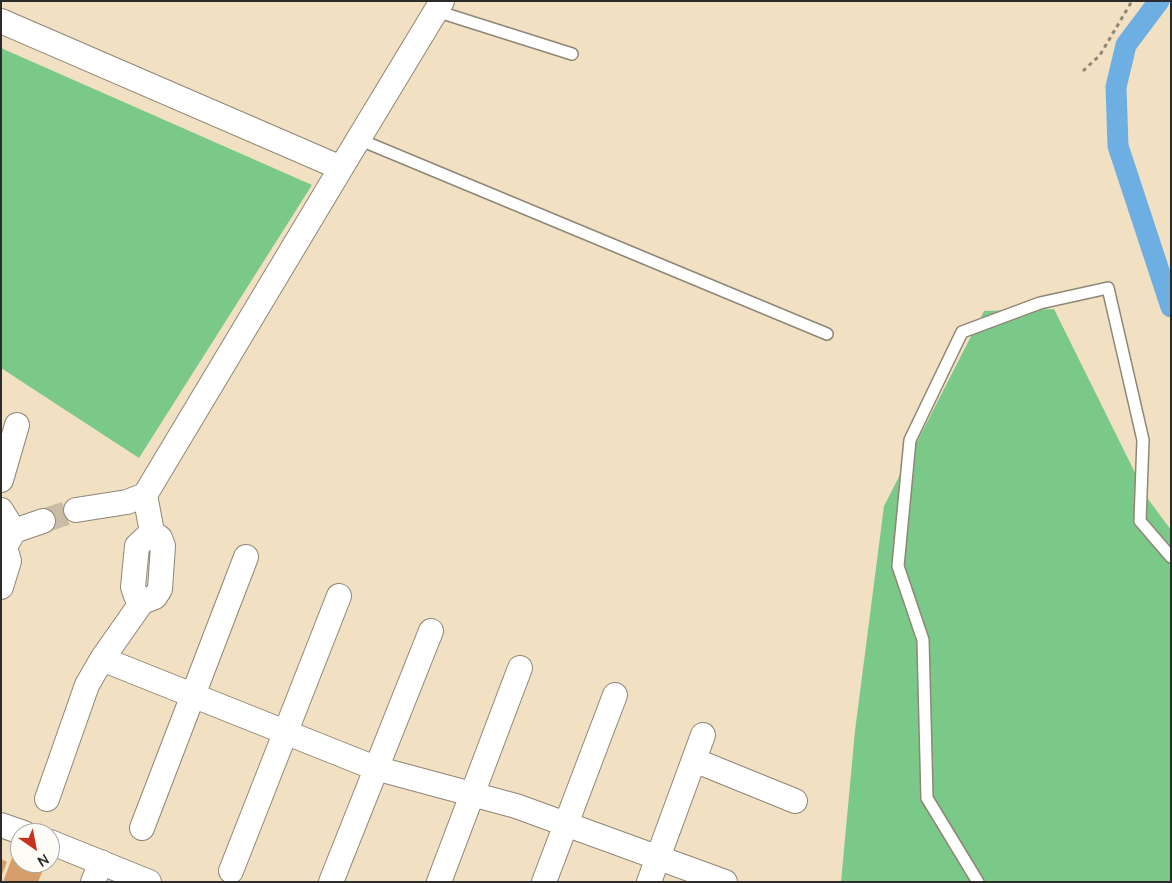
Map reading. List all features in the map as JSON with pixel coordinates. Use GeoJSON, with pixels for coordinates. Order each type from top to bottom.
{"type":"FeatureCollection","features":[{"type":"Feature","properties":{"kind":"street"},"geometry":{"type":"LineString","coordinates":[[76,510],[126,502],[146,495],[439,6]]}},
{"type":"Feature","properties":{"kind":"street"},"geometry":{"type":"LineString","coordinates":[[1,21],[341,168]]}},
{"type":"Feature","properties":{"kind":"street"},"geometry":{"type":"LineString","coordinates":[[1,480],[17,425]]}},
{"type":"Feature","properties":{"kind":"street"},"geometry":{"type":"LineString","coordinates":[[47,799],[87,685],[142,602],[155,597],[160,589],[163,546],[160,538],[152,532],[146,495]]}},
{"type":"Feature","properties":{"kind":"street"},"geometry":{"type":"LineString","coordinates":[[1,510],[9,561],[1,586]]}},
{"type":"Feature","properties":{"kind":"street"},"geometry":{"type":"LineString","coordinates":[[7,542],[43,520]]}},
{"type":"Feature","properties":{"kind":"street"},"geometry":{"type":"LineString","coordinates":[[142,828],[246,557]]}},
{"type":"Feature","properties":{"kind":"street"},"geometry":{"type":"LineString","coordinates":[[231,871],[339,596]]}},
{"type":"Feature","properties":{"kind":"street"},"geometry":{"type":"LineString","coordinates":[[331,882],[431,631]]}},
{"type":"Feature","properties":{"kind":"street"},"geometry":{"type":"LineString","coordinates":[[102,660],[375,768],[471,796],[516,806],[725,882]]}},
{"type":"Feature","properties":{"kind":"street"},"geometry":{"type":"LineString","coordinates":[[439,882],[520,668]]}},
{"type":"Feature","properties":{"kind":"street"},"geometry":{"type":"LineString","coordinates":[[544,882],[615,695]]}},
{"type":"Feature","properties":{"kind":"street"},"geometry":{"type":"LineString","coordinates":[[648,882],[703,735]]}},
{"type":"Feature","properties":{"kind":"street"},"geometry":{"type":"LineString","coordinates":[[694,760],[795,801]]}},
{"type":"Feature","properties":{"kind":"street"},"geometry":{"type":"LineString","coordinates":[[60,848],[97,872],[149,882]]}},
{"type":"Feature","properties":{"kind":"lane"},"geometry":{"type":"LineString","coordinates":[[439,6],[572,54]]}},
{"type":"Feature","properties":{"kind":"lane"},"geometry":{"type":"LineString","coordinates":[[358,139],[827,334]]}},
{"type":"Feature","properties":{"kind":"lane"},"geometry":{"type":"LineString","coordinates":[[978,882],[927,798],[923,640],[898,566],[910,440],[962,332],[1040,303],[1108,288],[1143,440],[1140,521],[1171,557]]}},
{"type":"Feature","properties":{"kind":"path"},"geometry":{"type":"LineString","coordinates":[[1083,71],[1100,55],[1132,1]]}},
{"type":"Feature","properties":{"kind":"green space"},"geometry":{"type":"Polygon","coordinates":[[[1,48],[312,185],[139,458],[1,368],[1,48]]]}},
{"type":"Feature","properties":{"kind":"green space"},"geometry":{"type":"Polygon","coordinates":[[[1054,309],[1148,499],[1171,530],[1171,882],[841,882],[855,731],[884,506],[984,311],[1054,309]]]}},
{"type":"Feature","properties":{"kind":"building"},"geometry":{"type":"Polygon","coordinates":[[[1,859],[7,862],[1,877],[1,859]]]}},
{"type":"Feature","properties":{"kind":"building"},"geometry":{"type":"Polygon","coordinates":[[[10,863],[10,873],[42,873],[38,882],[3,882],[10,863]]]}},
{"type":"Feature","properties":{"kind":"waterway"},"geometry":{"type":"LineString","coordinates":[[1159,1],[1126,45],[1116,87],[1118,146],[1171,307]]}},
{"type":"Feature","properties":{"kind":"tunnel"},"geometry":{"type":"LineString","coordinates":[[43,521],[76,510]]}}]}
